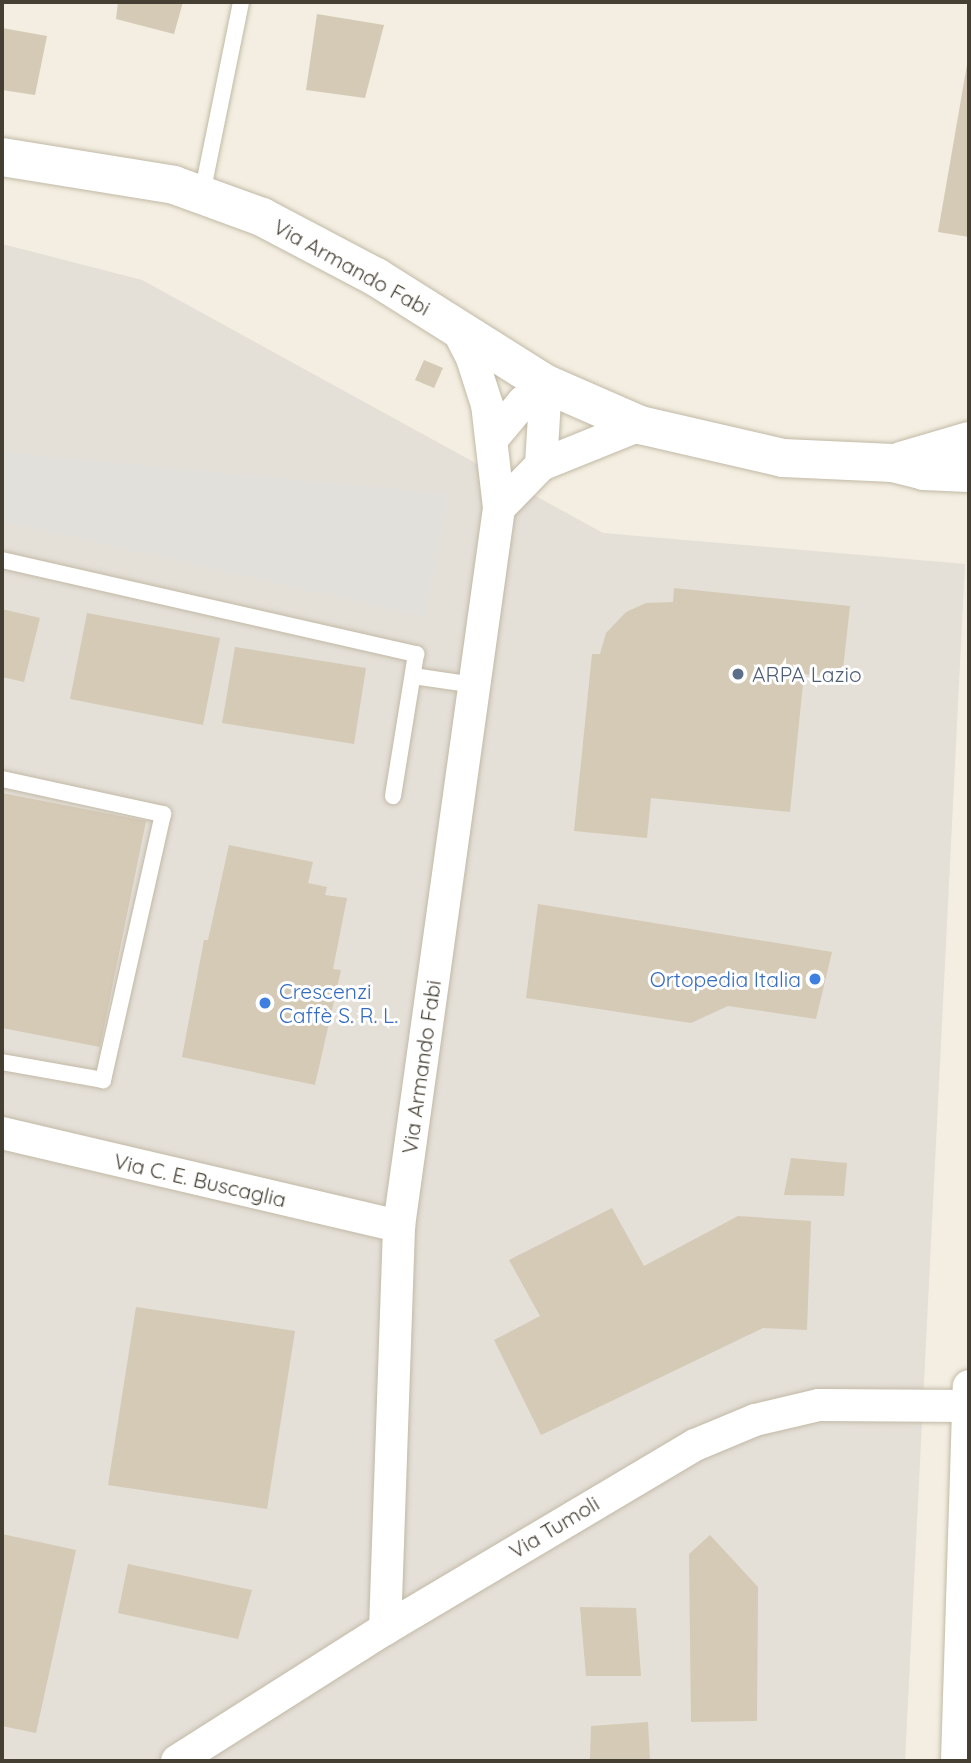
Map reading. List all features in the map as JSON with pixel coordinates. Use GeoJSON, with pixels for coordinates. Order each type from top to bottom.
{"type":"FeatureCollection","features":[{"type":"Feature","properties":{"kind":"street","name":"Via Armando Fabi"},"geometry":{"type":"LineString","coordinates":[[2,157],[134,177],[202,194],[310,239],[546,384],[640,425],[783,458],[893,463]]}},
{"type":"Feature","properties":{"kind":"street","name":"Via Armando Fabi"},"geometry":{"type":"LineString","coordinates":[[386,1629],[399,1226],[499,508],[493,438],[481,383],[456,327]]}},
{"type":"Feature","properties":{"kind":"street"},"geometry":{"type":"LineString","coordinates":[[493,438],[523,402],[546,384]]}},
{"type":"Feature","properties":{"kind":"street"},"geometry":{"type":"LineString","coordinates":[[541,465],[546,384]]}},
{"type":"Feature","properties":{"kind":"street"},"geometry":{"type":"LineString","coordinates":[[499,508],[541,465],[640,425]]}},
{"type":"Feature","properties":{"kind":"street"},"geometry":{"type":"LineString","coordinates":[[893,463],[969,441]]}},
{"type":"Feature","properties":{"kind":"street"},"geometry":{"type":"LineString","coordinates":[[893,463],[953,473],[969,493]]}},
{"type":"Feature","properties":{"kind":"street","name":"Via C. E. Buscaglia"},"geometry":{"type":"LineString","coordinates":[[2,1133],[399,1226]]}},
{"type":"Feature","properties":{"kind":"street"},"geometry":{"type":"LineString","coordinates":[[957,1761],[969,1395]]}},
{"type":"Feature","properties":{"kind":"street","name":"Via Tumoli"},"geometry":{"type":"LineString","coordinates":[[177,1761],[386,1629],[653,1467],[735,1427],[819,1405],[969,1395]]}},
{"type":"Feature","properties":{"kind":"lane"},"geometry":{"type":"LineString","coordinates":[[202,194],[241,2]]}},
{"type":"Feature","properties":{"kind":"lane"},"geometry":{"type":"LineString","coordinates":[[2,560],[416,654],[393,796]]}},
{"type":"Feature","properties":{"kind":"lane"},"geometry":{"type":"LineString","coordinates":[[413,676],[475,685]]}},
{"type":"Feature","properties":{"kind":"lane"},"geometry":{"type":"LineString","coordinates":[[2,779],[163,814],[103,1080],[2,1062]]}},
{"type":"Feature","properties":{"kind":"shaded area"},"geometry":{"type":"Polygon","coordinates":[[[2,244],[142,280],[603,533],[965,564],[905,1761],[2,1761],[2,244]]]}},
{"type":"Feature","properties":{"kind":"shaded area"},"geometry":{"type":"Polygon","coordinates":[[[2,452],[450,494],[425,617],[2,521],[2,452]]]}},
{"type":"Feature","properties":{"kind":"building"},"geometry":{"type":"Polygon","coordinates":[[[118,2],[183,2],[174,34],[116,19],[118,2]]]}},
{"type":"Feature","properties":{"kind":"building"},"geometry":{"type":"Polygon","coordinates":[[[317,14],[384,25],[365,98],[306,90],[317,14]]]}},
{"type":"Feature","properties":{"kind":"building"},"geometry":{"type":"Polygon","coordinates":[[[2,28],[47,36],[35,95],[2,90],[2,28]]]}},
{"type":"Feature","properties":{"kind":"building"},"geometry":{"type":"Polygon","coordinates":[[[969,59],[969,237],[938,232],[969,59]]]}},
{"type":"Feature","properties":{"kind":"building"},"geometry":{"type":"Polygon","coordinates":[[[424,360],[443,368],[434,388],[415,380],[424,360]]]}},
{"type":"Feature","properties":{"kind":"building"},"geometry":{"type":"Polygon","coordinates":[[[674,588],[850,606],[842,678],[804,674],[790,812],[651,798],[647,838],[574,831],[592,654],[600,654],[606,633],[626,612],[646,603],[673,602],[674,588]]]}},
{"type":"Feature","properties":{"kind":"building"},"geometry":{"type":"Polygon","coordinates":[[[2,609],[40,618],[24,682],[2,677],[2,609]]]}},
{"type":"Feature","properties":{"kind":"building"},"geometry":{"type":"Polygon","coordinates":[[[87,613],[220,638],[203,725],[70,699],[87,613]]]}},
{"type":"Feature","properties":{"kind":"building"},"geometry":{"type":"Polygon","coordinates":[[[235,647],[366,668],[354,744],[222,723],[235,647]]]}},
{"type":"Feature","properties":{"kind":"building"},"geometry":{"type":"Polygon","coordinates":[[[2,793],[146,821],[100,1047],[2,1028],[2,793]]]}},
{"type":"Feature","properties":{"kind":"building"},"geometry":{"type":"Polygon","coordinates":[[[229,845],[313,862],[308,883],[327,887],[325,895],[347,898],[333,969],[341,970],[315,1085],[182,1057],[204,940],[208,940],[229,845]]]}},
{"type":"Feature","properties":{"kind":"building"},"geometry":{"type":"Polygon","coordinates":[[[538,904],[832,952],[816,1019],[728,1006],[691,1023],[526,998],[538,904]]]}},
{"type":"Feature","properties":{"kind":"building"},"geometry":{"type":"Polygon","coordinates":[[[791,1158],[847,1163],[844,1196],[784,1195],[791,1158]]]}},
{"type":"Feature","properties":{"kind":"building"},"geometry":{"type":"Polygon","coordinates":[[[612,1208],[644,1266],[738,1216],[811,1221],[807,1330],[763,1328],[541,1435],[494,1340],[540,1316],[509,1260],[612,1208]]]}},
{"type":"Feature","properties":{"kind":"building"},"geometry":{"type":"Polygon","coordinates":[[[136,1307],[295,1331],[267,1509],[108,1485],[136,1307]]]}},
{"type":"Feature","properties":{"kind":"building"},"geometry":{"type":"Polygon","coordinates":[[[2,1534],[76,1550],[36,1733],[2,1726],[2,1534]]]}},
{"type":"Feature","properties":{"kind":"building"},"geometry":{"type":"Polygon","coordinates":[[[710,1535],[758,1587],[757,1721],[691,1722],[689,1554],[710,1535]]]}},
{"type":"Feature","properties":{"kind":"building"},"geometry":{"type":"Polygon","coordinates":[[[128,1564],[252,1590],[238,1639],[118,1613],[128,1564]]]}},
{"type":"Feature","properties":{"kind":"building"},"geometry":{"type":"Polygon","coordinates":[[[580,1607],[636,1608],[641,1676],[586,1676],[580,1607]]]}},
{"type":"Feature","properties":{"kind":"building"},"geometry":{"type":"Polygon","coordinates":[[[648,1722],[650,1761],[590,1761],[591,1726],[648,1722]]]}},
{"type":"Feature","properties":{"kind":"place","name":"ARPA Lazio"},"geometry":{"type":"Point","coordinates":[738,674]}},
{"type":"Feature","properties":{"kind":"place","name":"Ortopedia Italia"},"geometry":{"type":"Point","coordinates":[815,979]}},
{"type":"Feature","properties":{"kind":"place","name":"Crescenzi Caffè S. R. L."},"geometry":{"type":"Point","coordinates":[265,1003]}}]}
